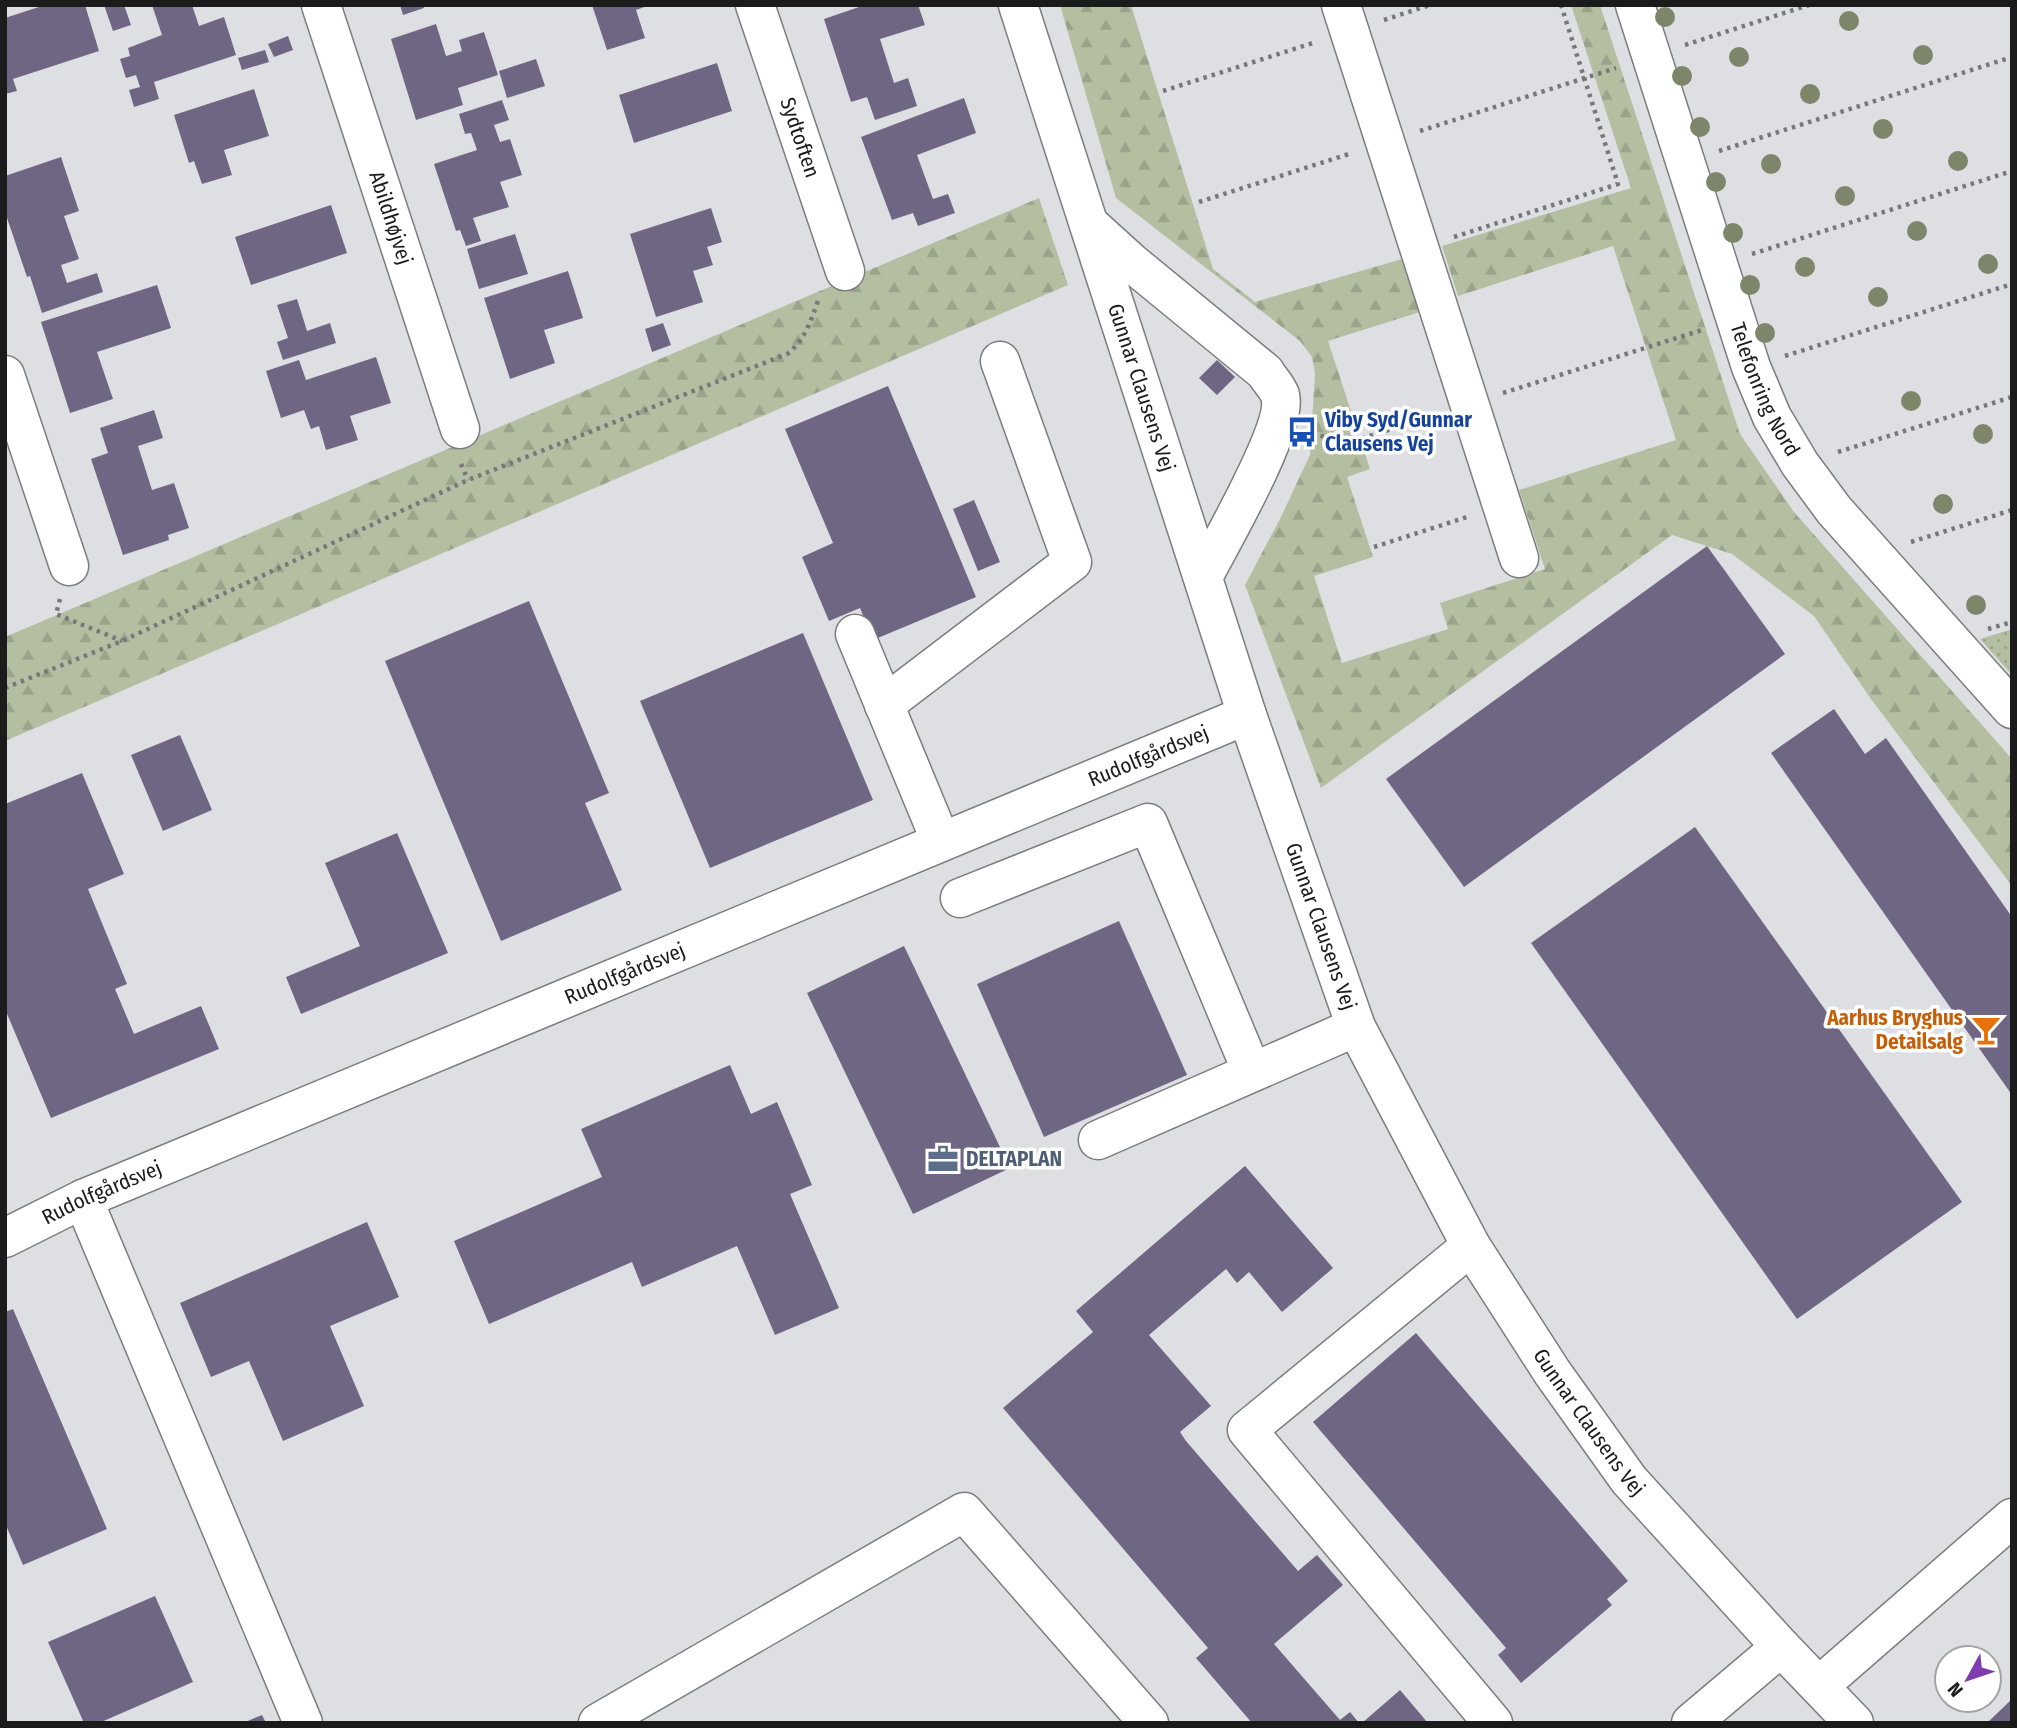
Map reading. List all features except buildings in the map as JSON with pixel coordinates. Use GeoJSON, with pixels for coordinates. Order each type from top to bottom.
{"type":"FeatureCollection","features":[{"type":"Feature","properties":{"kind":"street","name":"Abildhøjvej"},"geometry":{"type":"LineString","coordinates":[[321,5],[460,429]]}},
{"type":"Feature","properties":{"kind":"street","name":"Sydtoften"},"geometry":{"type":"LineString","coordinates":[[755,5],[845,271]]}},
{"type":"Feature","properties":{"kind":"street","name":"Gunnar Clausens Vej"},"geometry":{"type":"LineString","coordinates":[[1018,5],[1247,715],[1356,1027],[1471,1246],[1552,1372],[1629,1480],[1854,1723]]}},
{"type":"Feature","properties":{"kind":"street","name":"Telefonring Nord"},"geometry":{"type":"LineString","coordinates":[[1635,5],[1633,62],[1685,162],[1751,367],[1772,417],[1800,464],[1834,510],[2012,709]]}},
{"type":"Feature","properties":{"kind":"street"},"geometry":{"type":"LineString","coordinates":[[1345,18],[1519,558]]}},
{"type":"Feature","properties":{"kind":"street"},"geometry":{"type":"LineString","coordinates":[[1089,224],[1132,263],[1265,372],[1280,396],[1277,426],[1268,450],[1203,577]]}},
{"type":"Feature","properties":{"kind":"street"},"geometry":{"type":"LineString","coordinates":[[884,705],[1072,562],[1000,361]]}},
{"type":"Feature","properties":{"kind":"street"},"geometry":{"type":"LineString","coordinates":[[5,375],[69,566]]}},
{"type":"Feature","properties":{"kind":"street"},"geometry":{"type":"LineString","coordinates":[[855,634],[941,842]]}},
{"type":"Feature","properties":{"kind":"street","name":"Rudolfgårdsvej"},"geometry":{"type":"LineString","coordinates":[[5,1238],[83,1199],[1247,715]]}},
{"type":"Feature","properties":{"kind":"street"},"geometry":{"type":"LineString","coordinates":[[993,822],[1016,875]]}},
{"type":"Feature","properties":{"kind":"street"},"geometry":{"type":"LineString","coordinates":[[960,898],[1149,822],[1252,1072]]}},
{"type":"Feature","properties":{"kind":"street"},"geometry":{"type":"LineString","coordinates":[[1098,1140],[1356,1027]]}},
{"type":"Feature","properties":{"kind":"street"},"geometry":{"type":"LineString","coordinates":[[83,1199],[303,1723]]}},
{"type":"Feature","properties":{"kind":"street"},"geometry":{"type":"LineString","coordinates":[[1471,1246],[1247,1430],[1493,1723]]}},
{"type":"Feature","properties":{"kind":"street"},"geometry":{"type":"LineString","coordinates":[[598,1723],[964,1512],[1149,1723]]}},
{"type":"Feature","properties":{"kind":"street"},"geometry":{"type":"LineString","coordinates":[[1819,1686],[2012,1518]]}},
{"type":"Feature","properties":{"kind":"street"},"geometry":{"type":"LineString","coordinates":[[1691,1723],[1781,1647]]}},
{"type":"Feature","properties":{"kind":"path"},"geometry":{"type":"LineString","coordinates":[[1163,91],[1345,18],[1430,5]]}},
{"type":"Feature","properties":{"kind":"path"},"geometry":{"type":"LineString","coordinates":[[1420,248],[1618,184],[1561,5]]}},
{"type":"Feature","properties":{"kind":"path"},"geometry":{"type":"LineString","coordinates":[[1593,75],[1810,5]]}},
{"type":"Feature","properties":{"kind":"path"},"geometry":{"type":"LineString","coordinates":[[1685,162],[2012,57]]}},
{"type":"Feature","properties":{"kind":"path"},"geometry":{"type":"LineString","coordinates":[[1718,265],[2012,171]]}},
{"type":"Feature","properties":{"kind":"path"},"geometry":{"type":"LineString","coordinates":[[5,688],[122,641],[468,480],[787,354],[799,345],[808,330],[823,285],[845,271]]}},
{"type":"Feature","properties":{"kind":"path"},"geometry":{"type":"LineString","coordinates":[[1751,367],[2012,284]]}},
{"type":"Feature","properties":{"kind":"path"},"geometry":{"type":"LineString","coordinates":[[1658,344],[1705,329]]}},
{"type":"Feature","properties":{"kind":"path"},"geometry":{"type":"LineString","coordinates":[[1800,464],[2012,397]]}},
{"type":"Feature","properties":{"kind":"path"},"geometry":{"type":"LineString","coordinates":[[1302,432],[1351,442]]}},
{"type":"Feature","properties":{"kind":"path"},"geometry":{"type":"LineString","coordinates":[[1374,547],[1502,506]]}},
{"type":"Feature","properties":{"kind":"path"},"geometry":{"type":"LineString","coordinates":[[1873,554],[2012,510]]}},
{"type":"Feature","properties":{"kind":"path"},"geometry":{"type":"LineString","coordinates":[[69,566],[56,614],[122,641]]}},
{"type":"Feature","properties":{"kind":"green space"},"geometry":{"type":"Polygon","coordinates":[[[1060,5],[1131,5],[1213,269],[1255,302],[1402,259],[1420,312],[1328,341],[1370,469],[1347,477],[1373,557],[1314,576],[1342,663],[1448,629],[1440,603],[1545,569],[1519,490],[1676,440],[1613,246],[1458,296],[1442,246],[1631,188],[1571,5],[1600,5],[1740,434],[1794,512],[2012,759],[2012,886],[1871,699],[1814,616],[1732,554],[1672,535],[1321,788],[1245,585],[1310,455],[1315,373],[1312,357],[1300,341],[1116,198],[1060,5]]]}},
{"type":"Feature","properties":{"kind":"green space"},"geometry":{"type":"Polygon","coordinates":[[[1039,198],[1068,285],[5,741],[5,637],[1039,198]]]}},
{"type":"Feature","properties":{"kind":"green space"},"geometry":{"type":"Polygon","coordinates":[[[2012,629],[2012,675],[1980,639],[2012,629]]]}},
{"type":"Feature","properties":{"kind":"place","name":"Viby Syd/Gunnar Clausens Vej"},"geometry":{"type":"Point","coordinates":[1302,432]}},
{"type":"Feature","properties":{"kind":"place","name":"Aarhus Bryghus Detailsalg"},"geometry":{"type":"Point","coordinates":[1986,1030]}},
{"type":"Feature","properties":{"kind":"place","name":"DELTAPLAN"},"geometry":{"type":"Point","coordinates":[943,1159]}}]}
